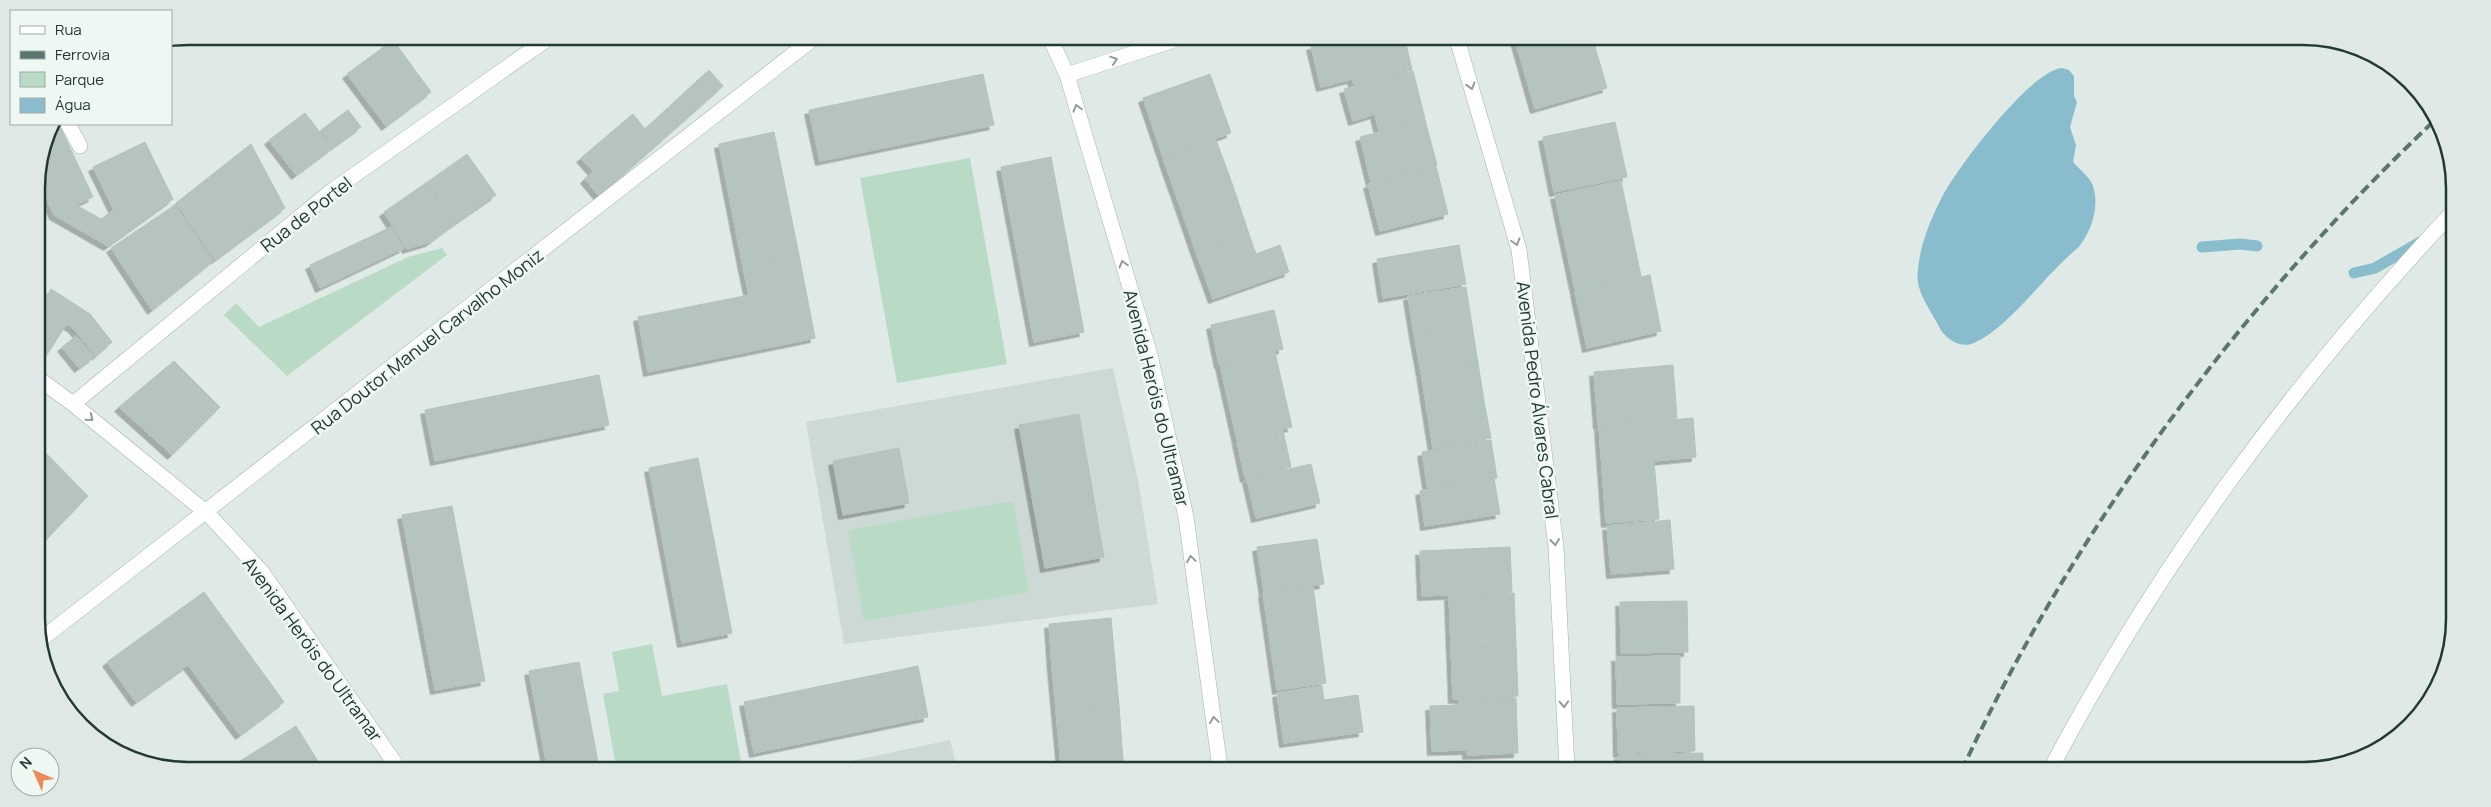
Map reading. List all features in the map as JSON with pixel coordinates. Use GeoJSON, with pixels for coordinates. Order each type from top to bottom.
{"type":"FeatureCollection","features":[{"type":"Feature","properties":{"kind":"street","name":"Rua de Portel"},"geometry":{"type":"LineString","coordinates":[[73,404],[329,194],[539,45]]}},
{"type":"Feature","properties":{"kind":"street","name":"Rua Doutor Manuel Carvalho Moniz"},"geometry":{"type":"LineString","coordinates":[[46,636],[207,513],[805,45]]}},
{"type":"Feature","properties":{"kind":"street","name":"Avenida Heróis do Ultramar"},"geometry":{"type":"LineString","coordinates":[[1053,45],[1067,75],[1154,374],[1186,518],[1219,762]]}},
{"type":"Feature","properties":{"kind":"street"},"geometry":{"type":"LineString","coordinates":[[1067,75],[1159,45]]}},
{"type":"Feature","properties":{"kind":"street","name":"Avenida Pedro Álvares Cabral"},"geometry":{"type":"LineString","coordinates":[[1459,45],[1519,250],[1556,547],[1567,762]]}},
{"type":"Feature","properties":{"kind":"street"},"geometry":{"type":"LineString","coordinates":[[69,125],[80,146]]}},
{"type":"Feature","properties":{"kind":"street"},"geometry":{"type":"LineString","coordinates":[[2054,762],[2090,696],[2140,611],[2221,491],[2306,378],[2369,303],[2446,220]]}},
{"type":"Feature","properties":{"kind":"street"},"geometry":{"type":"LineString","coordinates":[[45,383],[207,513]]}},
{"type":"Feature","properties":{"kind":"street","name":"Avenida Heróis do Ultramar"},"geometry":{"type":"LineString","coordinates":[[207,513],[262,572],[394,762]]}},
{"type":"Feature","properties":{"kind":"shaded area"},"geometry":{"type":"Polygon","coordinates":[[[1113,368],[1138,480],[1158,604],[844,644],[806,422],[1113,368]]]}},
{"type":"Feature","properties":{"kind":"shaded area"},"geometry":{"type":"Polygon","coordinates":[[[950,740],[956,762],[847,762],[950,740]]]}},
{"type":"Feature","properties":{"kind":"green space"},"geometry":{"type":"Polygon","coordinates":[[[970,158],[1007,364],[897,383],[860,178],[970,158]]]}},
{"type":"Feature","properties":{"kind":"green space"},"geometry":{"type":"Polygon","coordinates":[[[442,248],[447,255],[287,376],[224,315],[236,303],[259,327],[408,257],[442,248]]]}},
{"type":"Feature","properties":{"kind":"green space"},"geometry":{"type":"Polygon","coordinates":[[[1013,501],[1029,592],[864,621],[848,530],[1013,501]]]}},
{"type":"Feature","properties":{"kind":"green space"},"geometry":{"type":"Polygon","coordinates":[[[652,644],[662,696],[727,684],[741,762],[615,762],[603,694],[619,691],[612,652],[652,644]]]}},
{"type":"Feature","properties":{"kind":"water"},"geometry":{"type":"Polygon","coordinates":[[[2062,68],[2069,70],[2074,76],[2074,96],[2077,102],[2070,127],[2076,145],[2073,162],[2092,183],[2095,194],[2095,211],[2087,235],[2078,248],[2001,325],[1974,343],[1966,345],[1958,343],[1950,339],[1941,330],[1919,288],[1917,276],[1921,251],[1930,223],[1950,183],[1996,122],[2032,85],[2049,73],[2062,68]]]}},
{"type":"Feature","properties":{"kind":"building"},"geometry":{"type":"Polygon","coordinates":[[[386,45],[397,45],[431,92],[386,126],[347,74],[386,45]]]}},
{"type":"Feature","properties":{"kind":"building"},"geometry":{"type":"Polygon","coordinates":[[[1406,45],[1412,70],[1354,85],[1352,79],[1321,87],[1311,46],[1406,45]]]}},
{"type":"Feature","properties":{"kind":"building"},"geometry":{"type":"Polygon","coordinates":[[[1517,45],[1594,45],[1607,88],[1535,109],[1517,45]]]}},
{"type":"Feature","properties":{"kind":"building"},"geometry":{"type":"Polygon","coordinates":[[[709,70],[723,86],[599,196],[585,179],[593,171],[581,158],[633,114],[645,129],[709,70]]]}},
{"type":"Feature","properties":{"kind":"building"},"geometry":{"type":"Polygon","coordinates":[[[1413,71],[1425,119],[1379,131],[1375,114],[1353,121],[1344,89],[1413,71]]]}},
{"type":"Feature","properties":{"kind":"building"},"geometry":{"type":"Polygon","coordinates":[[[983,74],[994,125],[820,161],[809,110],[983,74]]]}},
{"type":"Feature","properties":{"kind":"building"},"geometry":{"type":"Polygon","coordinates":[[[1210,74],[1231,133],[1163,157],[1143,98],[1210,74]]]}},
{"type":"Feature","properties":{"kind":"building"},"geometry":{"type":"Polygon","coordinates":[[[348,110],[361,127],[333,147],[321,130],[348,110]]]}},
{"type":"Feature","properties":{"kind":"building"},"geometry":{"type":"Polygon","coordinates":[[[305,113],[332,148],[296,175],[269,140],[305,113]]]}},
{"type":"Feature","properties":{"kind":"building"},"geometry":{"type":"Polygon","coordinates":[[[1425,120],[1437,165],[1371,182],[1360,137],[1425,120]]]}},
{"type":"Feature","properties":{"kind":"building"},"geometry":{"type":"Polygon","coordinates":[[[1615,122],[1627,177],[1554,192],[1543,137],[1615,122]]]}},
{"type":"Feature","properties":{"kind":"building"},"geometry":{"type":"Polygon","coordinates":[[[60,126],[93,197],[76,205],[101,219],[114,210],[93,167],[145,142],[173,199],[108,246],[54,215],[45,195],[45,179],[50,151],[60,126]]]}},
{"type":"Feature","properties":{"kind":"building"},"geometry":{"type":"Polygon","coordinates":[[[774,132],[799,255],[743,267],[719,144],[774,132]]]}},
{"type":"Feature","properties":{"kind":"building"},"geometry":{"type":"Polygon","coordinates":[[[1216,140],[1233,186],[1180,206],[1163,158],[1216,140]]]}},
{"type":"Feature","properties":{"kind":"building"},"geometry":{"type":"Polygon","coordinates":[[[251,144],[285,208],[215,260],[176,203],[251,144]]]}},
{"type":"Feature","properties":{"kind":"building"},"geometry":{"type":"Polygon","coordinates":[[[467,154],[496,195],[454,224],[426,183],[467,154]]]}},
{"type":"Feature","properties":{"kind":"building"},"geometry":{"type":"Polygon","coordinates":[[[1051,157],[1084,332],[1034,342],[1001,167],[1051,157]]]}},
{"type":"Feature","properties":{"kind":"building"},"geometry":{"type":"Polygon","coordinates":[[[1436,166],[1448,214],[1380,231],[1368,184],[1436,166]]]}},
{"type":"Feature","properties":{"kind":"building"},"geometry":{"type":"Polygon","coordinates":[[[1621,181],[1641,276],[1575,290],[1555,195],[1621,181]]]}},
{"type":"Feature","properties":{"kind":"building"},"geometry":{"type":"Polygon","coordinates":[[[426,183],[454,224],[430,242],[407,249],[384,212],[426,183]]]}},
{"type":"Feature","properties":{"kind":"building"},"geometry":{"type":"Polygon","coordinates":[[[1233,186],[1249,234],[1196,252],[1180,206],[1233,186]]]}},
{"type":"Feature","properties":{"kind":"building"},"geometry":{"type":"Polygon","coordinates":[[[175,205],[213,261],[152,310],[111,248],[175,205]]]}},
{"type":"Feature","properties":{"kind":"building"},"geometry":{"type":"Polygon","coordinates":[[[391,227],[404,248],[320,288],[310,265],[391,227]]]}},
{"type":"Feature","properties":{"kind":"building"},"geometry":{"type":"Polygon","coordinates":[[[1249,234],[1256,254],[1280,245],[1289,272],[1213,299],[1196,252],[1249,234]]]}},
{"type":"Feature","properties":{"kind":"building"},"geometry":{"type":"Polygon","coordinates":[[[1459,245],[1466,284],[1383,298],[1377,259],[1459,245]]]}},
{"type":"Feature","properties":{"kind":"building"},"geometry":{"type":"Polygon","coordinates":[[[799,255],[815,338],[648,372],[638,317],[749,295],[743,267],[799,255]]]}},
{"type":"Feature","properties":{"kind":"building"},"geometry":{"type":"Polygon","coordinates":[[[1650,275],[1661,331],[1587,348],[1575,291],[1650,275]]]}},
{"type":"Feature","properties":{"kind":"building"},"geometry":{"type":"Polygon","coordinates":[[[1466,287],[1472,325],[1414,334],[1408,296],[1466,287]]]}},
{"type":"Feature","properties":{"kind":"building"},"geometry":{"type":"Polygon","coordinates":[[[51,289],[90,314],[112,342],[96,356],[73,328],[45,310],[45,299],[51,289]]]}},
{"type":"Feature","properties":{"kind":"building"},"geometry":{"type":"Polygon","coordinates":[[[1274,310],[1283,349],[1219,364],[1211,325],[1274,310]]]}},
{"type":"Feature","properties":{"kind":"building"},"geometry":{"type":"Polygon","coordinates":[[[45,312],[66,325],[45,358],[45,312]]]}},
{"type":"Feature","properties":{"kind":"building"},"geometry":{"type":"Polygon","coordinates":[[[1472,325],[1478,363],[1421,372],[1414,334],[1472,325]]]}},
{"type":"Feature","properties":{"kind":"building"},"geometry":{"type":"Polygon","coordinates":[[[76,336],[94,357],[79,368],[62,347],[76,336]]]}},
{"type":"Feature","properties":{"kind":"building"},"geometry":{"type":"Polygon","coordinates":[[[1275,352],[1292,427],[1237,440],[1220,364],[1275,352]]]}},
{"type":"Feature","properties":{"kind":"building"},"geometry":{"type":"Polygon","coordinates":[[[174,361],[220,407],[172,455],[119,407],[174,361]]]}},
{"type":"Feature","properties":{"kind":"building"},"geometry":{"type":"Polygon","coordinates":[[[1478,363],[1484,401],[1427,410],[1421,372],[1478,363]]]}},
{"type":"Feature","properties":{"kind":"building"},"geometry":{"type":"Polygon","coordinates":[[[1673,365],[1677,418],[1598,425],[1594,372],[1673,365]]]}},
{"type":"Feature","properties":{"kind":"building"},"geometry":{"type":"Polygon","coordinates":[[[599,375],[609,425],[435,461],[425,410],[599,375]]]}},
{"type":"Feature","properties":{"kind":"building"},"geometry":{"type":"Polygon","coordinates":[[[1484,401],[1491,438],[1433,448],[1427,410],[1484,401]]]}},
{"type":"Feature","properties":{"kind":"building"},"geometry":{"type":"Polygon","coordinates":[[[1079,414],[1104,557],[1045,568],[1019,425],[1079,414]]]}},
{"type":"Feature","properties":{"kind":"building"},"geometry":{"type":"Polygon","coordinates":[[[1693,418],[1696,457],[1654,461],[1659,519],[1606,523],[1599,426],[1693,418]]]}},
{"type":"Feature","properties":{"kind":"building"},"geometry":{"type":"Polygon","coordinates":[[[1283,431],[1291,467],[1245,478],[1237,441],[1283,431]]]}},
{"type":"Feature","properties":{"kind":"building"},"geometry":{"type":"Polygon","coordinates":[[[1491,440],[1497,478],[1428,489],[1422,452],[1491,440]]]}},
{"type":"Feature","properties":{"kind":"building"},"geometry":{"type":"Polygon","coordinates":[[[899,448],[909,503],[843,515],[833,461],[899,448]]]}},
{"type":"Feature","properties":{"kind":"building"},"geometry":{"type":"Polygon","coordinates":[[[45,452],[88,496],[45,541],[45,452]]]}},
{"type":"Feature","properties":{"kind":"building"},"geometry":{"type":"Polygon","coordinates":[[[698,458],[732,633],[682,643],[649,468],[698,458]]]}},
{"type":"Feature","properties":{"kind":"building"},"geometry":{"type":"Polygon","coordinates":[[[1311,464],[1320,503],[1256,518],[1247,479],[1311,464]]]}},
{"type":"Feature","properties":{"kind":"building"},"geometry":{"type":"Polygon","coordinates":[[[1494,478],[1500,514],[1425,526],[1420,491],[1494,478]]]}},
{"type":"Feature","properties":{"kind":"building"},"geometry":{"type":"Polygon","coordinates":[[[452,506],[485,681],[435,690],[402,515],[452,506]]]}},
{"type":"Feature","properties":{"kind":"building"},"geometry":{"type":"Polygon","coordinates":[[[1670,520],[1674,569],[1611,574],[1607,526],[1670,520]]]}},
{"type":"Feature","properties":{"kind":"building"},"geometry":{"type":"Polygon","coordinates":[[[1317,539],[1324,584],[1264,592],[1257,547],[1317,539]]]}},
{"type":"Feature","properties":{"kind":"building"},"geometry":{"type":"Polygon","coordinates":[[[1510,547],[1512,592],[1422,596],[1420,551],[1510,547]]]}},
{"type":"Feature","properties":{"kind":"building"},"geometry":{"type":"Polygon","coordinates":[[[1313,586],[1326,683],[1277,690],[1263,593],[1313,586]]]}},
{"type":"Feature","properties":{"kind":"building"},"geometry":{"type":"Polygon","coordinates":[[[204,592],[284,702],[240,735],[188,665],[136,702],[107,662],[204,592]]]}},
{"type":"Feature","properties":{"kind":"building"},"geometry":{"type":"Polygon","coordinates":[[[1514,593],[1516,645],[1451,648],[1449,596],[1514,593]]]}},
{"type":"Feature","properties":{"kind":"building"},"geometry":{"type":"Polygon","coordinates":[[[1687,601],[1688,652],[1621,653],[1620,602],[1687,601]]]}},
{"type":"Feature","properties":{"kind":"building"},"geometry":{"type":"Polygon","coordinates":[[[1111,618],[1115,662],[1052,667],[1049,624],[1111,618]]]}},
{"type":"Feature","properties":{"kind":"building"},"geometry":{"type":"Polygon","coordinates":[[[1516,645],[1518,696],[1453,699],[1451,648],[1516,645]]]}},
{"type":"Feature","properties":{"kind":"building"},"geometry":{"type":"Polygon","coordinates":[[[1680,656],[1680,703],[1617,704],[1616,657],[1680,656]]]}},
{"type":"Feature","properties":{"kind":"building"},"geometry":{"type":"Polygon","coordinates":[[[579,662],[598,762],[546,762],[529,671],[579,662]]]}},
{"type":"Feature","properties":{"kind":"building"},"geometry":{"type":"Polygon","coordinates":[[[1115,662],[1119,705],[1056,711],[1052,667],[1115,662]]]}},
{"type":"Feature","properties":{"kind":"building"},"geometry":{"type":"Polygon","coordinates":[[[918,666],[928,717],[754,753],[744,702],[918,666]]]}},
{"type":"Feature","properties":{"kind":"building"},"geometry":{"type":"Polygon","coordinates":[[[1322,686],[1324,700],[1358,695],[1363,732],[1284,743],[1277,693],[1322,686]]]}},
{"type":"Feature","properties":{"kind":"building"},"geometry":{"type":"Polygon","coordinates":[[[1516,698],[1518,753],[1467,755],[1467,750],[1432,751],[1430,706],[1459,705],[1459,700],[1516,698]]]}},
{"type":"Feature","properties":{"kind":"building"},"geometry":{"type":"Polygon","coordinates":[[[1119,705],[1122,748],[1060,754],[1056,711],[1119,705]]]}},
{"type":"Feature","properties":{"kind":"building"},"geometry":{"type":"Polygon","coordinates":[[[1694,706],[1695,751],[1618,753],[1617,708],[1694,706]]]}},
{"type":"Feature","properties":{"kind":"building"},"geometry":{"type":"Polygon","coordinates":[[[296,726],[318,762],[238,762],[296,726]]]}},
{"type":"Feature","properties":{"kind":"building"},"geometry":{"type":"Polygon","coordinates":[[[1122,748],[1123,762],[1061,762],[1060,754],[1122,748]]]}},
{"type":"Feature","properties":{"kind":"building"},"geometry":{"type":"Polygon","coordinates":[[[1703,753],[1703,762],[1619,762],[1619,755],[1703,753]]]}},
{"type":"Feature","properties":{"kind":"waterway"},"geometry":{"type":"LineString","coordinates":[[2354,273],[2375,268],[2422,241]]}},
{"type":"Feature","properties":{"kind":"waterway"},"geometry":{"type":"LineString","coordinates":[[2202,247],[2240,244],[2257,246]]}},
{"type":"Feature","properties":{"kind":"railway"},"geometry":{"type":"LineString","coordinates":[[1966,762],[2006,681],[2055,594],[2109,508],[2168,424],[2230,343],[2295,265],[2363,191],[2431,124]]}}]}
